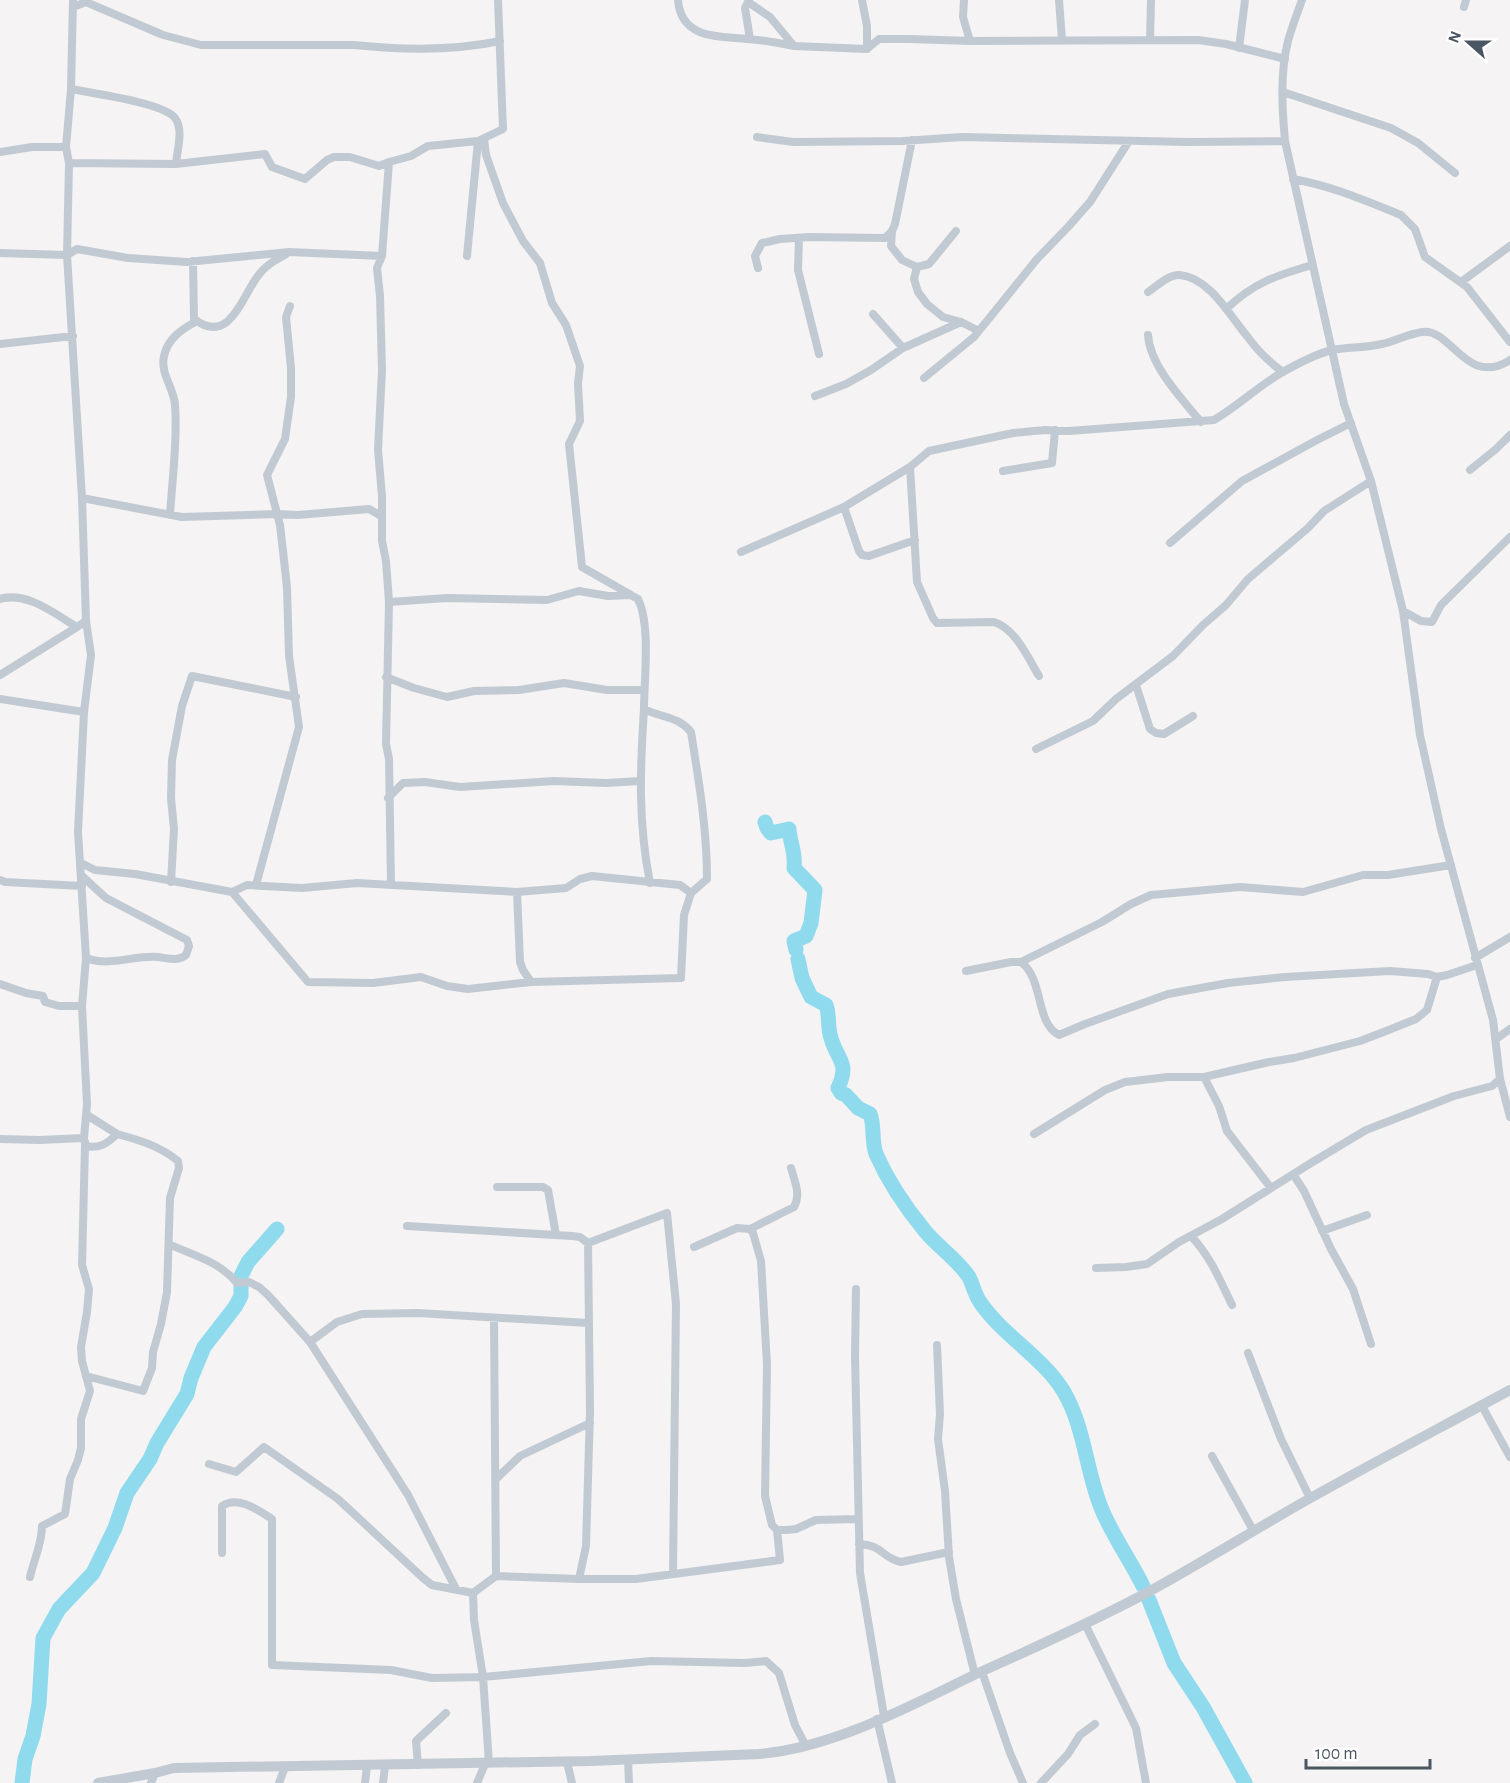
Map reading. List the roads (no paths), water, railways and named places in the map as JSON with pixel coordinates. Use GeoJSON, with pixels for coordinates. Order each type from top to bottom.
{"type":"FeatureCollection","features":[{"type":"Feature","properties":{"kind":"street"},"geometry":{"type":"LineString","coordinates":[[69,163],[176,164],[265,154],[272,167],[305,178],[334,157],[350,157],[379,166],[411,156],[428,146],[481,140],[503,129],[498,0]]}},
{"type":"Feature","properties":{"kind":"street"},"geometry":{"type":"LineString","coordinates":[[678,0],[679,11],[689,25],[706,35],[794,46],[867,49],[879,39],[1198,40],[1285,59]]}},
{"type":"Feature","properties":{"kind":"street"},"geometry":{"type":"LineString","coordinates":[[862,0],[867,26],[867,49]]}},
{"type":"Feature","properties":{"kind":"street"},"geometry":{"type":"LineString","coordinates":[[964,0],[963,17],[970,41]]}},
{"type":"Feature","properties":{"kind":"street"},"geometry":{"type":"LineString","coordinates":[[1059,0],[1062,40]]}},
{"type":"Feature","properties":{"kind":"street"},"geometry":{"type":"LineString","coordinates":[[1150,40],[1151,0]]}},
{"type":"Feature","properties":{"kind":"street"},"geometry":{"type":"LineString","coordinates":[[1239,48],[1245,0]]}},
{"type":"Feature","properties":{"kind":"street"},"geometry":{"type":"LineString","coordinates":[[1302,0],[1285,59],[1283,92],[1285,141],[1332,351],[1351,423],[1371,481],[1403,611],[1420,735],[1441,829],[1493,1020],[1500,1079],[1510,1118]]}},
{"type":"Feature","properties":{"kind":"street"},"geometry":{"type":"LineString","coordinates":[[750,39],[745,8],[749,1],[770,17],[794,46]]}},
{"type":"Feature","properties":{"kind":"street"},"geometry":{"type":"LineString","coordinates":[[30,1577],[42,1539],[42,1526],[65,1514],[70,1479],[81,1448],[81,1419],[90,1390],[82,1361],[81,1347],[89,1289],[82,1265],[87,1115],[82,1006],[86,958],[78,832],[84,712],[91,655],[86,621],[82,498],[67,255],[69,163],[66,147],[71,89],[73,3],[86,3],[164,35],[201,45],[354,45],[375,49],[424,49],[500,40]]}},
{"type":"Feature","properties":{"kind":"street"},"geometry":{"type":"LineString","coordinates":[[867,26],[879,39]]}},
{"type":"Feature","properties":{"kind":"street"},"geometry":{"type":"LineString","coordinates":[[71,89],[161,108],[175,118],[180,131],[176,164]]}},
{"type":"Feature","properties":{"kind":"street"},"geometry":{"type":"LineString","coordinates":[[1283,92],[1391,128],[1418,143],[1455,173]]}},
{"type":"Feature","properties":{"kind":"street"},"geometry":{"type":"LineString","coordinates":[[758,137],[793,142],[962,137],[1129,141],[1285,141]]}},
{"type":"Feature","properties":{"kind":"street"},"geometry":{"type":"LineString","coordinates":[[467,256],[481,140]]}},
{"type":"Feature","properties":{"kind":"street"},"geometry":{"type":"LineString","coordinates":[[481,140],[503,203],[523,241],[540,262],[552,303],[566,325],[580,366],[578,383],[580,421],[569,444],[582,567],[638,599],[642,612],[645,651],[640,781],[644,851],[650,883]]}},
{"type":"Feature","properties":{"kind":"street"},"geometry":{"type":"LineString","coordinates":[[912,140],[902,198],[892,231],[891,246],[902,260],[917,267],[929,264],[956,231]]}},
{"type":"Feature","properties":{"kind":"street"},"geometry":{"type":"LineString","coordinates":[[924,378],[979,331],[1037,260],[1090,202],[1129,141]]}},
{"type":"Feature","properties":{"kind":"street"},"geometry":{"type":"LineString","coordinates":[[0,152],[32,147],[66,147]]}},
{"type":"Feature","properties":{"kind":"street"},"geometry":{"type":"LineString","coordinates":[[389,162],[382,256],[377,268],[382,370],[378,450],[389,602],[386,744],[389,772],[391,885]]}},
{"type":"Feature","properties":{"kind":"street"},"geometry":{"type":"LineString","coordinates":[[1293,178],[1345,192],[1401,215],[1415,229],[1425,257],[1461,282],[1474,295],[1510,342]]}},
{"type":"Feature","properties":{"kind":"street"},"geometry":{"type":"LineString","coordinates":[[758,268],[755,256],[762,243],[799,238],[876,239],[885,238],[892,231]]}},
{"type":"Feature","properties":{"kind":"street"},"geometry":{"type":"LineString","coordinates":[[799,238],[798,270],[819,354]]}},
{"type":"Feature","properties":{"kind":"street"},"geometry":{"type":"LineString","coordinates":[[1461,282],[1510,246]]}},
{"type":"Feature","properties":{"kind":"street"},"geometry":{"type":"LineString","coordinates":[[0,254],[67,255],[78,249],[128,258],[193,261],[289,252],[382,256]]}},
{"type":"Feature","properties":{"kind":"street"},"geometry":{"type":"LineString","coordinates":[[193,261],[194,319],[202,325],[225,324],[240,308],[262,271],[289,252]]}},
{"type":"Feature","properties":{"kind":"street"},"geometry":{"type":"LineString","coordinates":[[1226,309],[1259,283],[1274,276],[1312,265]]}},
{"type":"Feature","properties":{"kind":"street"},"geometry":{"type":"LineString","coordinates":[[917,267],[914,279],[918,292],[927,304],[943,317],[961,322],[979,331]]}},
{"type":"Feature","properties":{"kind":"street"},"geometry":{"type":"LineString","coordinates":[[1148,292],[1179,275],[1199,282],[1226,309],[1255,346],[1283,372]]}},
{"type":"Feature","properties":{"kind":"street"},"geometry":{"type":"LineString","coordinates":[[256,885],[299,728],[289,656],[280,525],[267,476],[285,439],[291,397],[291,368],[286,317],[290,306]]}},
{"type":"Feature","properties":{"kind":"street"},"geometry":{"type":"LineString","coordinates":[[873,314],[903,348]]}},
{"type":"Feature","properties":{"kind":"street"},"geometry":{"type":"LineString","coordinates":[[170,515],[176,402],[164,372],[163,358],[167,348],[182,329],[197,321]]}},
{"type":"Feature","properties":{"kind":"street"},"geometry":{"type":"LineString","coordinates":[[815,396],[846,384],[888,360],[903,348],[961,322]]}},
{"type":"Feature","properties":{"kind":"street"},"geometry":{"type":"LineString","coordinates":[[741,552],[844,507],[910,467],[929,451],[960,443],[1013,433],[1214,420],[1228,412],[1260,386],[1311,357],[1332,351],[1376,345],[1423,331],[1437,335],[1476,365],[1487,367],[1502,365],[1510,360]]}},
{"type":"Feature","properties":{"kind":"street"},"geometry":{"type":"LineString","coordinates":[[1148,335],[1149,345],[1167,380],[1201,422]]}},
{"type":"Feature","properties":{"kind":"street"},"geometry":{"type":"LineString","coordinates":[[0,344],[73,336]]}},
{"type":"Feature","properties":{"kind":"street"},"geometry":{"type":"LineString","coordinates":[[1170,543],[1242,481],[1351,423]]}},
{"type":"Feature","properties":{"kind":"street"},"geometry":{"type":"LineString","coordinates":[[1003,471],[1052,463],[1055,430]]}},
{"type":"Feature","properties":{"kind":"street"},"geometry":{"type":"LineString","coordinates":[[1470,470],[1510,435]]}},
{"type":"Feature","properties":{"kind":"street"},"geometry":{"type":"LineString","coordinates":[[910,467],[917,582],[927,607],[937,623],[994,622],[1002,624],[1016,639],[1039,676]]}},
{"type":"Feature","properties":{"kind":"street"},"geometry":{"type":"LineString","coordinates":[[1036,749],[1092,721],[1116,699],[1173,657],[1203,625],[1226,605],[1248,579],[1308,528],[1324,511],[1371,481]]}},
{"type":"Feature","properties":{"kind":"street"},"geometry":{"type":"LineString","coordinates":[[369,509],[382,496]]}},
{"type":"Feature","properties":{"kind":"street"},"geometry":{"type":"LineString","coordinates":[[82,498],[182,517],[298,515],[369,509],[381,516]]}},
{"type":"Feature","properties":{"kind":"street"},"geometry":{"type":"LineString","coordinates":[[844,507],[862,555],[870,556],[915,540]]}},
{"type":"Feature","properties":{"kind":"street"},"geometry":{"type":"LineString","coordinates":[[1403,611],[1421,621],[1432,622],[1441,605],[1510,537]]}},
{"type":"Feature","properties":{"kind":"street"},"geometry":{"type":"LineString","coordinates":[[389,602],[447,598],[547,600],[579,591],[608,596],[632,595]]}},
{"type":"Feature","properties":{"kind":"street"},"geometry":{"type":"LineString","coordinates":[[0,599],[10,596],[21,598],[39,605],[77,627]]}},
{"type":"Feature","properties":{"kind":"street"},"geometry":{"type":"LineString","coordinates":[[0,675],[86,621]]}},
{"type":"Feature","properties":{"kind":"street"},"geometry":{"type":"LineString","coordinates":[[171,882],[174,829],[171,798],[172,760],[182,706],[192,676],[296,698]]}},
{"type":"Feature","properties":{"kind":"street"},"geometry":{"type":"LineString","coordinates":[[386,677],[414,688],[447,696],[474,691],[519,690],[564,683],[607,690],[644,690]]}},
{"type":"Feature","properties":{"kind":"street"},"geometry":{"type":"LineString","coordinates":[[1136,685],[1150,729],[1156,733],[1164,734],[1193,716]]}},
{"type":"Feature","properties":{"kind":"street"},"geometry":{"type":"LineString","coordinates":[[0,699],[84,712]]}},
{"type":"Feature","properties":{"kind":"street"},"geometry":{"type":"LineString","coordinates":[[232,892],[308,982],[373,983],[421,977],[447,986],[468,989],[531,982],[681,978],[684,915],[691,893],[707,879],[706,824],[691,732],[683,722],[657,716],[644,709]]}},
{"type":"Feature","properties":{"kind":"street"},"geometry":{"type":"LineString","coordinates":[[389,772],[403,783],[425,782],[459,787],[554,781],[606,783],[640,781]]}},
{"type":"Feature","properties":{"kind":"street"},"geometry":{"type":"LineString","coordinates":[[388,798],[403,783]]}},
{"type":"Feature","properties":{"kind":"street"},"geometry":{"type":"LineString","coordinates":[[81,863],[95,870],[135,874],[232,892],[247,885],[302,888],[357,883],[517,892],[566,888],[580,879],[591,876],[680,885],[691,893]]}},
{"type":"Feature","properties":{"kind":"street"},"geometry":{"type":"LineString","coordinates":[[966,971],[1021,962],[1151,895],[1240,887],[1304,892],[1363,875],[1388,875],[1451,865]]}},
{"type":"Feature","properties":{"kind":"street"},"geometry":{"type":"LineString","coordinates":[[82,876],[106,898],[187,940],[189,946],[186,955],[176,959],[146,956],[99,962],[86,958]]}},
{"type":"Feature","properties":{"kind":"street"},"geometry":{"type":"LineString","coordinates":[[0,880],[82,886]]}},
{"type":"Feature","properties":{"kind":"street"},"geometry":{"type":"LineString","coordinates":[[517,892],[520,962],[531,982]]}},
{"type":"Feature","properties":{"kind":"street"},"geometry":{"type":"LineString","coordinates":[[1021,962],[1033,976],[1052,1032],[1059,1035],[1168,994],[1239,982],[1390,971],[1428,974],[1437,977],[1448,975],[1476,961],[1510,937]]}},
{"type":"Feature","properties":{"kind":"street"},"geometry":{"type":"LineString","coordinates":[[1034,1134],[1106,1090],[1125,1082],[1168,1077],[1204,1077],[1360,1041],[1416,1019],[1427,1010],[1437,977]]}},
{"type":"Feature","properties":{"kind":"street"},"geometry":{"type":"LineString","coordinates":[[0,984],[43,996],[45,1002],[59,1006],[82,1006]]}},
{"type":"Feature","properties":{"kind":"street"},"geometry":{"type":"LineString","coordinates":[[1496,1039],[1510,1029]]}},
{"type":"Feature","properties":{"kind":"street"},"geometry":{"type":"LineString","coordinates":[[1204,1077],[1219,1106],[1227,1131],[1271,1188]]}},
{"type":"Feature","properties":{"kind":"street"},"geometry":{"type":"LineString","coordinates":[[1096,1268],[1147,1264],[1366,1130],[1454,1096],[1492,1086],[1500,1079]]}},
{"type":"Feature","properties":{"kind":"street"},"geometry":{"type":"LineString","coordinates":[[86,1376],[142,1390],[152,1368],[153,1352],[161,1324],[166,1292],[170,1198],[179,1168],[178,1161],[155,1146],[117,1134],[87,1115]]}},
{"type":"Feature","properties":{"kind":"street"},"geometry":{"type":"LineString","coordinates":[[0,1139],[85,1142],[95,1148],[109,1143],[117,1134]]}},
{"type":"Feature","properties":{"kind":"street"},"geometry":{"type":"LineString","coordinates":[[693,1247],[737,1228],[750,1229],[794,1207],[798,1200],[798,1192],[791,1168]]}},
{"type":"Feature","properties":{"kind":"street"},"geometry":{"type":"LineString","coordinates":[[1293,1174],[1304,1191],[1353,1289],[1371,1344]]}},
{"type":"Feature","properties":{"kind":"street"},"geometry":{"type":"LineString","coordinates":[[497,1187],[543,1187],[548,1190],[556,1235]]}},
{"type":"Feature","properties":{"kind":"street"},"geometry":{"type":"LineString","coordinates":[[588,1243],[667,1213],[676,1326],[673,1574]]}},
{"type":"Feature","properties":{"kind":"street"},"geometry":{"type":"LineString","coordinates":[[1322,1231],[1367,1215]]}},
{"type":"Feature","properties":{"kind":"street"},"geometry":{"type":"LineString","coordinates":[[407,1226],[580,1237],[588,1243]]}},
{"type":"Feature","properties":{"kind":"street"},"geometry":{"type":"LineString","coordinates":[[208,1464],[236,1472],[264,1447],[338,1499],[432,1585],[473,1593],[496,1576],[636,1579],[780,1560],[777,1530],[772,1525],[765,1496],[767,1364],[761,1261],[750,1229]]}},
{"type":"Feature","properties":{"kind":"street"},"geometry":{"type":"LineString","coordinates":[[1191,1236],[1214,1267],[1232,1305]]}},
{"type":"Feature","properties":{"kind":"street"},"geometry":{"type":"LineString","coordinates":[[579,1579],[586,1546],[590,1423],[588,1243]]}},
{"type":"Feature","properties":{"kind":"street"},"geometry":{"type":"LineString","coordinates":[[169,1244],[212,1262],[227,1272],[237,1283],[249,1282],[259,1287],[310,1342],[408,1495],[456,1589]]}},
{"type":"Feature","properties":{"kind":"street"},"geometry":{"type":"LineString","coordinates":[[856,1289],[855,1357],[860,1573],[892,1783]]}},
{"type":"Feature","properties":{"kind":"street"},"geometry":{"type":"LineString","coordinates":[[310,1342],[337,1322],[362,1314],[418,1312],[588,1323]]}},
{"type":"Feature","properties":{"kind":"street"},"geometry":{"type":"LineString","coordinates":[[494,1318],[496,1576]]}},
{"type":"Feature","properties":{"kind":"street"},"geometry":{"type":"LineString","coordinates":[[937,1345],[940,1414],[938,1438],[956,1599],[978,1673],[1023,1783]]}},
{"type":"Feature","properties":{"kind":"street"},"geometry":{"type":"LineString","coordinates":[[1248,1353],[1281,1439],[1310,1498]]}},
{"type":"Feature","properties":{"kind":"street"},"geometry":{"type":"LineString","coordinates":[[98,1783],[153,1778],[174,1768],[567,1762],[759,1754],[782,1752],[806,1746],[881,1718],[1085,1624],[1149,1591],[1310,1498],[1510,1390]]}},
{"type":"Feature","properties":{"kind":"street"},"geometry":{"type":"LineString","coordinates":[[1482,1406],[1510,1457]]}},
{"type":"Feature","properties":{"kind":"street"},"geometry":{"type":"LineString","coordinates":[[496,1479],[520,1456],[590,1423]]}},
{"type":"Feature","properties":{"kind":"street"},"geometry":{"type":"LineString","coordinates":[[1212,1456],[1253,1530]]}},
{"type":"Feature","properties":{"kind":"street"},"geometry":{"type":"LineString","coordinates":[[222,1552],[222,1506],[229,1502],[239,1502],[272,1519],[272,1665],[391,1670],[432,1678],[483,1677],[651,1661],[745,1663],[766,1661],[779,1673],[795,1725],[806,1746]]}},
{"type":"Feature","properties":{"kind":"street"},"geometry":{"type":"LineString","coordinates":[[777,1530],[795,1529],[816,1520],[858,1519]]}},
{"type":"Feature","properties":{"kind":"street"},"geometry":{"type":"LineString","coordinates":[[859,1544],[876,1546],[893,1560],[901,1562],[949,1552]]}},
{"type":"Feature","properties":{"kind":"street"},"geometry":{"type":"LineString","coordinates":[[473,1593],[474,1620],[483,1677],[487,1764],[477,1783]]}},
{"type":"Feature","properties":{"kind":"street"},"geometry":{"type":"LineString","coordinates":[[1085,1624],[1136,1728],[1146,1783]]}},
{"type":"Feature","properties":{"kind":"street"},"geometry":{"type":"LineString","coordinates":[[418,1765],[416,1741],[446,1713]]}},
{"type":"Feature","properties":{"kind":"street"},"geometry":{"type":"LineString","coordinates":[[1041,1783],[1068,1754],[1080,1734],[1095,1724]]}},
{"type":"Feature","properties":{"kind":"street"},"geometry":{"type":"LineString","coordinates":[[628,1759],[629,1783]]}},
{"type":"Feature","properties":{"kind":"street"},"geometry":{"type":"LineString","coordinates":[[567,1762],[572,1783]]}},
{"type":"Feature","properties":{"kind":"street"},"geometry":{"type":"LineString","coordinates":[[365,1783],[367,1766]]}},
{"type":"Feature","properties":{"kind":"street"},"geometry":{"type":"LineString","coordinates":[[383,1783],[385,1766]]}},
{"type":"Feature","properties":{"kind":"street"},"geometry":{"type":"LineString","coordinates":[[279,1783],[285,1767]]}},
{"type":"Feature","properties":{"kind":"street"},"geometry":{"type":"LineString","coordinates":[[885,1783],[890,1772]]}},
{"type":"Feature","properties":{"kind":"waterway"},"geometry":{"type":"LineString","coordinates":[[765,822],[771,833],[789,829],[794,868],[815,890],[811,923],[806,936],[794,941],[796,950]]}},
{"type":"Feature","properties":{"kind":"waterway"},"geometry":{"type":"LineString","coordinates":[[798,959],[802,978],[811,997],[826,1005],[830,1034],[843,1067],[838,1088],[858,1108],[870,1114],[876,1154],[911,1213],[930,1237],[954,1259],[969,1277],[978,1299],[989,1314],[1045,1368],[1064,1392],[1077,1420],[1092,1481],[1102,1510],[1143,1586]]}},
{"type":"Feature","properties":{"kind":"waterway"},"geometry":{"type":"LineString","coordinates":[[22,1783],[25,1759],[33,1736],[39,1704],[43,1638],[59,1609],[93,1573],[115,1528],[127,1493],[150,1459],[157,1443],[187,1394],[204,1347],[241,1296],[241,1276],[248,1262],[277,1229]]}},
{"type":"Feature","properties":{"kind":"waterway"},"geometry":{"type":"LineString","coordinates":[[1149,1600],[1174,1663],[1203,1707],[1245,1783]]}}]}
